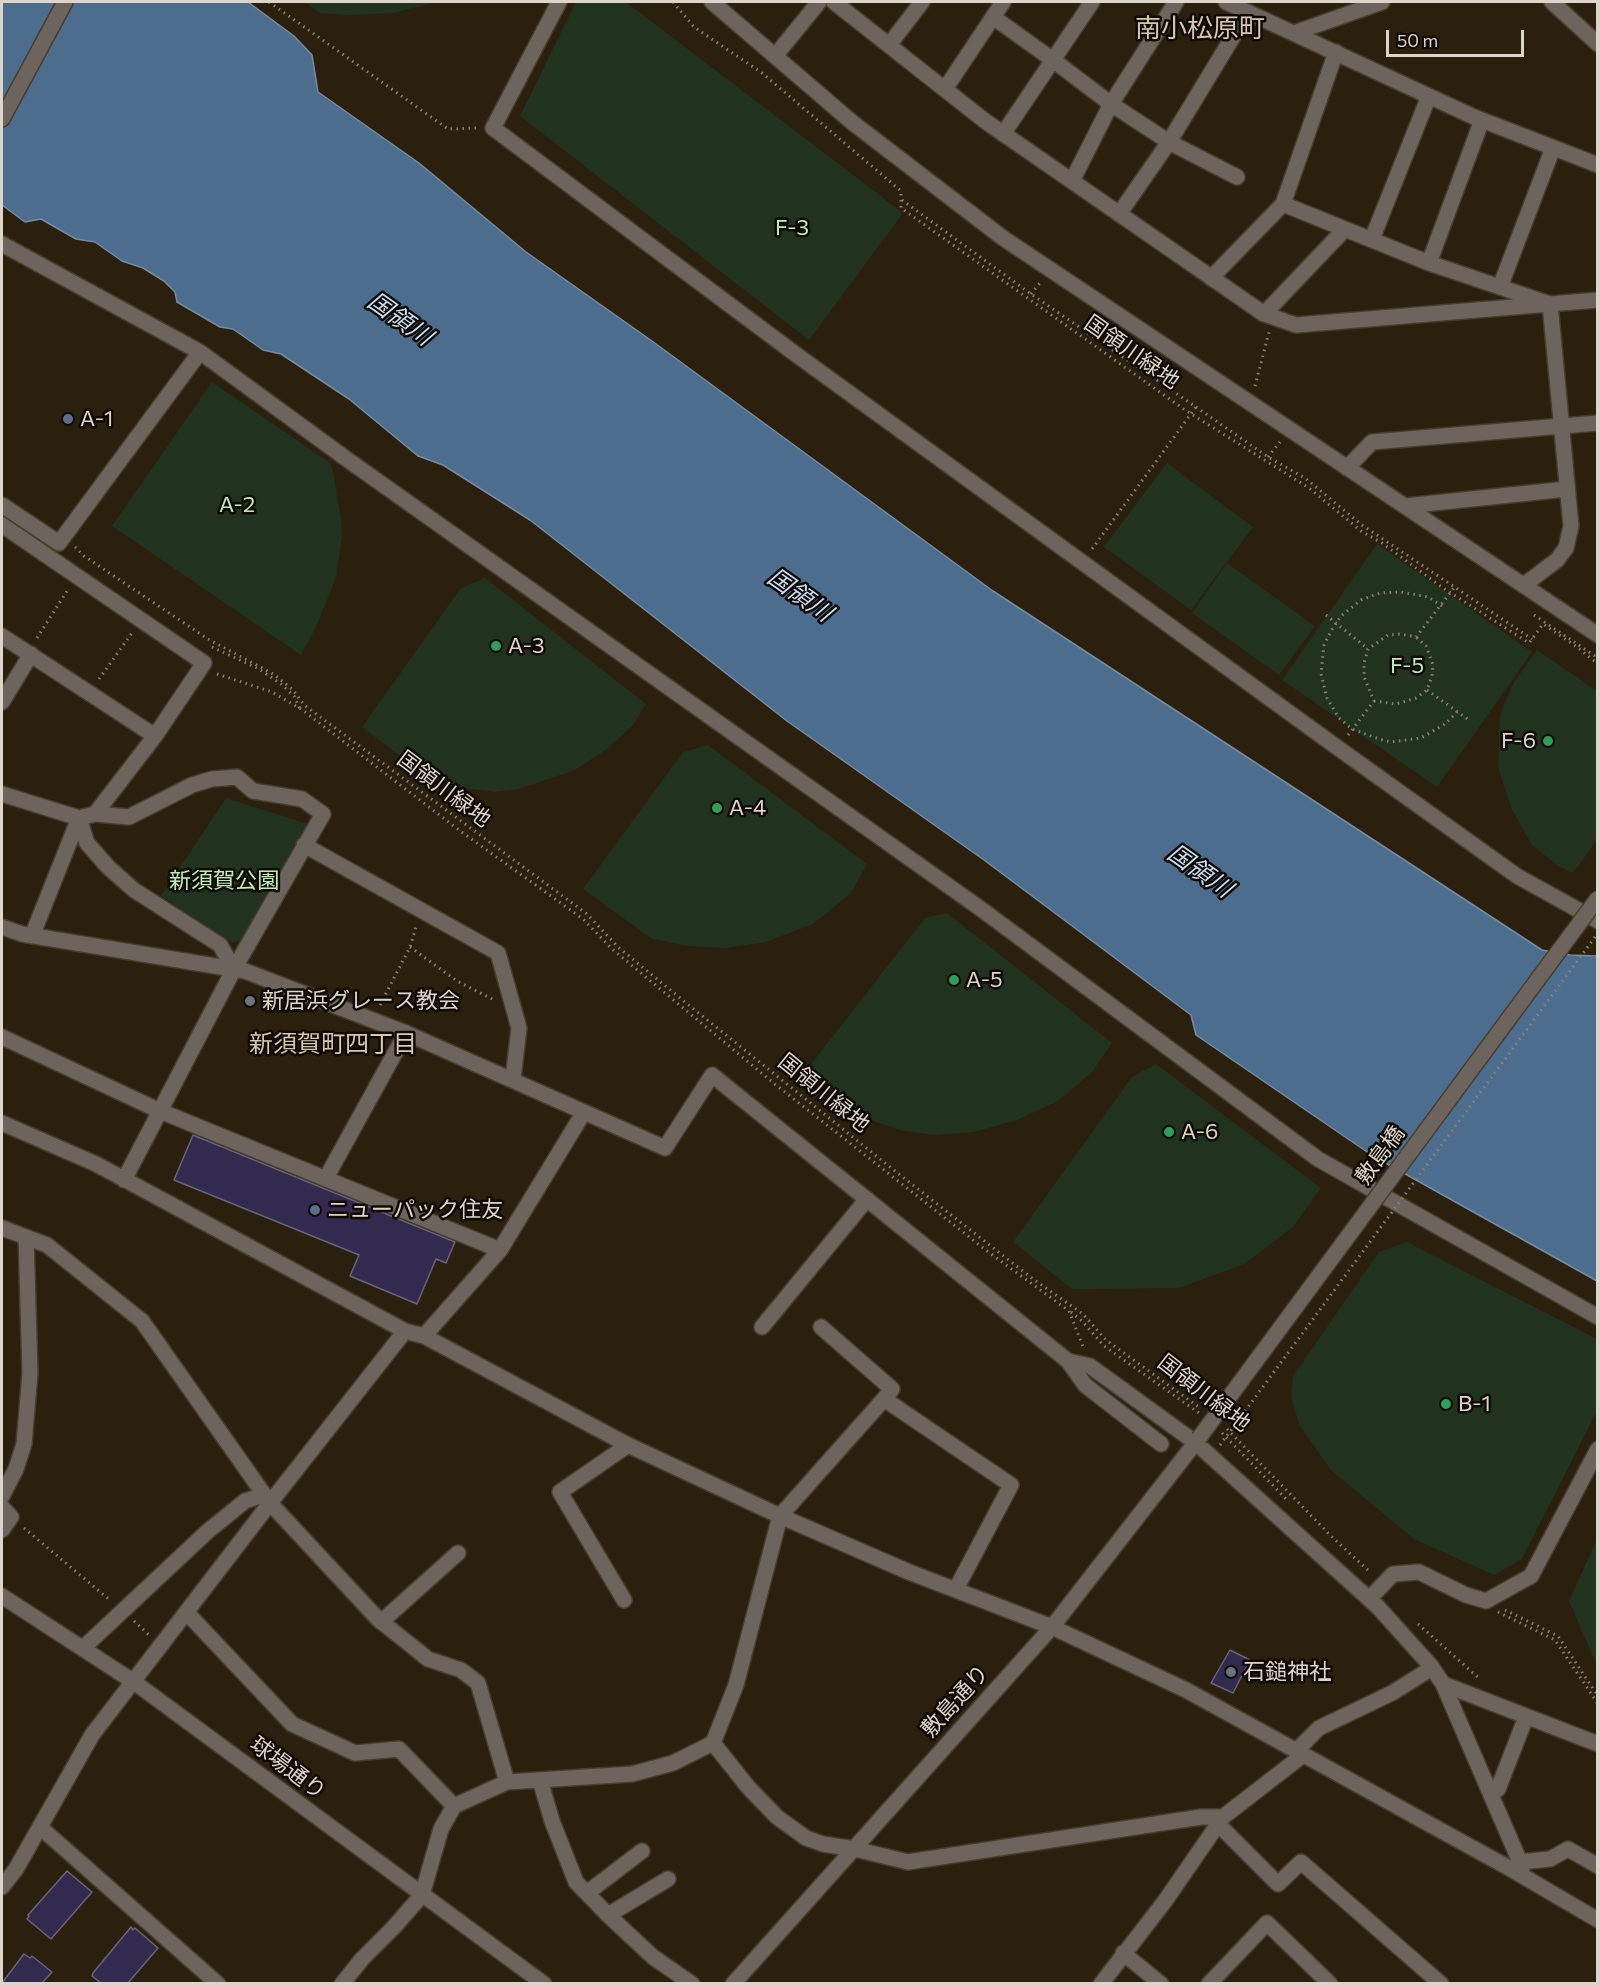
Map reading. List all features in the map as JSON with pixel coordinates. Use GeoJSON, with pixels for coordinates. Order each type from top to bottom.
{"type":"FeatureCollection","features":[{"type":"Feature","properties":{"kind":"street"},"geometry":{"type":"LineString","coordinates":[[2,119],[65,2]]}},
{"type":"Feature","properties":{"kind":"street"},"geometry":{"type":"LineString","coordinates":[[559,2],[493,128],[804,360],[1517,876],[1598,921]]}},
{"type":"Feature","properties":{"kind":"street"},"geometry":{"type":"LineString","coordinates":[[712,2],[853,123],[1003,238],[1598,634]]}},
{"type":"Feature","properties":{"kind":"street"},"geometry":{"type":"LineString","coordinates":[[775,56],[819,2]]}},
{"type":"Feature","properties":{"kind":"street"},"geometry":{"type":"LineString","coordinates":[[834,2],[1004,134],[1211,278],[1270,316],[1296,325],[1598,300]]}},
{"type":"Feature","properties":{"kind":"street"},"geometry":{"type":"LineString","coordinates":[[889,45],[922,2]]}},
{"type":"Feature","properties":{"kind":"street"},"geometry":{"type":"LineString","coordinates":[[945,89],[1003,2]]}},
{"type":"Feature","properties":{"kind":"street"},"geometry":{"type":"LineString","coordinates":[[1004,134],[1092,2]]}},
{"type":"Feature","properties":{"kind":"street"},"geometry":{"type":"LineString","coordinates":[[1072,181],[1111,104],[1176,2]]}},
{"type":"Feature","properties":{"kind":"street"},"geometry":{"type":"LineString","coordinates":[[1226,2],[1482,120],[1598,165]]}},
{"type":"Feature","properties":{"kind":"street"},"geometry":{"type":"LineString","coordinates":[[1294,33],[1382,2]]}},
{"type":"Feature","properties":{"kind":"street"},"geometry":{"type":"LineString","coordinates":[[1552,2],[1598,44]]}},
{"type":"Feature","properties":{"kind":"street"},"geometry":{"type":"LineString","coordinates":[[1119,214],[1169,142],[1248,12]]}},
{"type":"Feature","properties":{"kind":"street"},"geometry":{"type":"LineString","coordinates":[[993,17],[1111,104],[1169,142],[1237,177]]}},
{"type":"Feature","properties":{"kind":"street"},"geometry":{"type":"LineString","coordinates":[[1211,278],[1283,204],[1336,52]]}},
{"type":"Feature","properties":{"kind":"street"},"geometry":{"type":"LineString","coordinates":[[1372,239],[1429,96]]}},
{"type":"Feature","properties":{"kind":"street"},"geometry":{"type":"LineString","coordinates":[[1429,263],[1482,120]]}},
{"type":"Feature","properties":{"kind":"street"},"geometry":{"type":"LineString","coordinates":[[1500,287],[1553,148]]}},
{"type":"Feature","properties":{"kind":"street"},"geometry":{"type":"LineString","coordinates":[[1283,204],[1429,263],[1550,304]]}},
{"type":"Feature","properties":{"kind":"street"},"geometry":{"type":"LineString","coordinates":[[1270,316],[1345,229]]}},
{"type":"Feature","properties":{"kind":"street"},"geometry":{"type":"LineString","coordinates":[[2,244],[200,352],[358,467],[981,909],[1318,1159],[1598,1317]]}},
{"type":"Feature","properties":{"kind":"street"},"geometry":{"type":"LineString","coordinates":[[1524,585],[1557,560],[1566,548],[1571,526],[1550,304]]}},
{"type":"Feature","properties":{"kind":"street"},"geometry":{"type":"LineString","coordinates":[[2,505],[61,541],[200,352]]}},
{"type":"Feature","properties":{"kind":"street"},"geometry":{"type":"LineString","coordinates":[[1347,468],[1372,442],[1598,423]]}},
{"type":"Feature","properties":{"kind":"street"},"geometry":{"type":"LineString","coordinates":[[1405,506],[1567,489]]}},
{"type":"Feature","properties":{"kind":"street"},"geometry":{"type":"LineString","coordinates":[[2,525],[204,663],[155,736],[95,814]]}},
{"type":"Feature","properties":{"kind":"street"},"geometry":{"type":"LineString","coordinates":[[2,636],[155,736]]}},
{"type":"Feature","properties":{"kind":"street"},"geometry":{"type":"LineString","coordinates":[[2,702],[29,653]]}},
{"type":"Feature","properties":{"kind":"street"},"geometry":{"type":"LineString","coordinates":[[2,794],[79,818],[95,814],[129,817],[192,785],[212,779],[237,777],[253,791],[302,799],[323,814],[234,969],[124,1180]]}},
{"type":"Feature","properties":{"kind":"street"},"geometry":{"type":"LineString","coordinates":[[32,936],[79,818]]}},
{"type":"Feature","properties":{"kind":"street"},"geometry":{"type":"LineString","coordinates":[[79,818],[87,843],[108,867],[134,890],[220,945],[234,969]]}},
{"type":"Feature","properties":{"kind":"street"},"geometry":{"type":"LineString","coordinates":[[304,845],[498,953],[519,1028],[513,1079]]}},
{"type":"Feature","properties":{"kind":"street","name":"敷島橋"},"geometry":{"type":"LineString","coordinates":[[1197,1440],[1598,898]]}},
{"type":"Feature","properties":{"kind":"street"},"geometry":{"type":"LineString","coordinates":[[2,927],[32,936],[245,971],[406,1033],[665,1148],[712,1075],[1068,1361],[1085,1384],[1161,1444]]}},
{"type":"Feature","properties":{"kind":"street"},"geometry":{"type":"LineString","coordinates":[[326,1178],[406,1033]]}},
{"type":"Feature","properties":{"kind":"street"},"geometry":{"type":"LineString","coordinates":[[2,1037],[160,1111],[500,1250]]}},
{"type":"Feature","properties":{"kind":"street"},"geometry":{"type":"LineString","coordinates":[[424,1336],[500,1250],[585,1112]]}},
{"type":"Feature","properties":{"kind":"street"},"geometry":{"type":"LineString","coordinates":[[2,1123],[96,1164],[405,1331],[424,1336],[628,1445],[780,1516],[909,1572],[1052,1627],[1186,1690],[1300,1753],[1522,1869],[1598,1920]]}},
{"type":"Feature","properties":{"kind":"street"},"geometry":{"type":"LineString","coordinates":[[762,1327],[867,1199]]}},
{"type":"Feature","properties":{"kind":"street"},"geometry":{"type":"LineString","coordinates":[[2,1228],[47,1245],[142,1321],[267,1499],[381,1622],[428,1659],[461,1670],[478,1683],[507,1782]]}},
{"type":"Feature","properties":{"kind":"street"},"geometry":{"type":"LineString","coordinates":[[2,1496],[16,1469],[24,1444],[30,1373],[26,1237]]}},
{"type":"Feature","properties":{"kind":"street"},"geometry":{"type":"LineString","coordinates":[[342,1983],[422,1895],[441,1829],[454,1806],[507,1782],[632,1774],[673,1762],[713,1743],[736,1685],[780,1516],[892,1389],[821,1327]]}},
{"type":"Feature","properties":{"kind":"street"},"geometry":{"type":"LineString","coordinates":[[2,1887],[16,1869],[92,1736],[187,1613],[267,1499],[405,1331]]}},
{"type":"Feature","properties":{"kind":"street"},"geometry":{"type":"LineString","coordinates":[[1068,1361],[1090,1366],[1197,1440],[1370,1598],[1405,1636],[1443,1684],[1522,1869]]}},
{"type":"Feature","properties":{"kind":"street"},"geometry":{"type":"LineString","coordinates":[[884,1399],[1011,1485],[956,1589]]}},
{"type":"Feature","properties":{"kind":"street","name":"敷島通り"},"geometry":{"type":"LineString","coordinates":[[733,1983],[1052,1627],[1197,1440]]}},
{"type":"Feature","properties":{"kind":"street"},"geometry":{"type":"LineString","coordinates":[[624,1600],[560,1492],[628,1445]]}},
{"type":"Feature","properties":{"kind":"street"},"geometry":{"type":"LineString","coordinates":[[1370,1598],[1393,1574],[1419,1572],[1466,1595],[1488,1600],[1531,1576],[1598,1449]]}},
{"type":"Feature","properties":{"kind":"street"},"geometry":{"type":"LineString","coordinates":[[83,1648],[208,1531],[245,1501],[267,1499]]}},
{"type":"Feature","properties":{"kind":"street"},"geometry":{"type":"LineString","coordinates":[[2,1530],[6,1512]]}},
{"type":"Feature","properties":{"kind":"street"},"geometry":{"type":"LineString","coordinates":[[381,1622],[458,1553]]}},
{"type":"Feature","properties":{"kind":"street","name":"球場通り"},"geometry":{"type":"LineString","coordinates":[[2,1596],[134,1682],[544,1983]]}},
{"type":"Feature","properties":{"kind":"street"},"geometry":{"type":"LineString","coordinates":[[187,1613],[292,1724],[356,1753],[399,1749],[454,1806]]}},
{"type":"Feature","properties":{"kind":"street"},"geometry":{"type":"LineString","coordinates":[[1101,1983],[1166,1901],[1221,1821],[1300,1753],[1320,1728],[1392,1693],[1432,1668]]}},
{"type":"Feature","properties":{"kind":"street"},"geometry":{"type":"LineString","coordinates":[[1443,1684],[1598,1744]]}},
{"type":"Feature","properties":{"kind":"street"},"geometry":{"type":"LineString","coordinates":[[1491,1794],[1498,1789],[1526,1717]]}},
{"type":"Feature","properties":{"kind":"street"},"geometry":{"type":"LineString","coordinates":[[713,1743],[777,1817],[806,1838],[823,1844],[908,1862],[1201,1816],[1221,1821],[1278,1884],[1301,1862],[1441,1983]]}},
{"type":"Feature","properties":{"kind":"street"},"geometry":{"type":"LineString","coordinates":[[540,1780],[552,1821],[576,1882],[653,1957],[692,1983]]}},
{"type":"Feature","properties":{"kind":"street"},"geometry":{"type":"LineString","coordinates":[[40,1827],[218,1983]]}},
{"type":"Feature","properties":{"kind":"street"},"geometry":{"type":"LineString","coordinates":[[1522,1869],[1550,1859],[1568,1849],[1598,1866]]}},
{"type":"Feature","properties":{"kind":"street"},"geometry":{"type":"LineString","coordinates":[[587,1893],[642,1851]]}},
{"type":"Feature","properties":{"kind":"street"},"geometry":{"type":"LineString","coordinates":[[608,1915],[668,1879]]}},
{"type":"Feature","properties":{"kind":"street"},"geometry":{"type":"LineString","coordinates":[[1209,1983],[1267,1923],[1330,1983]]}},
{"type":"Feature","properties":{"kind":"street"},"geometry":{"type":"LineString","coordinates":[[1123,1953],[1161,1983]]}},
{"type":"Feature","properties":{"kind":"path","name":"国領川緑地"},"geometry":{"type":"LineString","coordinates":[[673,2],[694,27],[762,73],[901,191],[901,208],[1191,413],[1309,488],[1361,531],[1529,643],[1532,639]]}},
{"type":"Feature","properties":{"kind":"path"},"geometry":{"type":"LineString","coordinates":[[901,199],[1032,294],[1268,457],[1305,478],[1362,525],[1454,588],[1532,639],[1543,624],[1598,664]]}},
{"type":"Feature","properties":{"kind":"path"},"geometry":{"type":"LineString","coordinates":[[1254,406],[1254,389],[1270,316]]}},
{"type":"Feature","properties":{"kind":"path"},"geometry":{"type":"LineString","coordinates":[[1082,563],[1196,407]]}},
{"type":"Feature","properties":{"kind":"path"},"geometry":{"type":"LineString","coordinates":[[61,541],[116,584]]}},
{"type":"Feature","properties":{"kind":"path","name":"国領川緑地"},"geometry":{"type":"LineString","coordinates":[[61,541],[76,548],[84,556],[208,639],[275,675],[293,690],[304,705],[587,914],[618,947],[685,1002],[895,1171],[1033,1279],[1083,1314],[1106,1340],[1204,1414],[1104,1346],[1070,1311]]}},
{"type":"Feature","properties":{"kind":"path"},"geometry":{"type":"LineString","coordinates":[[29,653],[70,586]]}},
{"type":"Feature","properties":{"kind":"path"},"geometry":{"type":"LineString","coordinates":[[1416,637],[1454,588]]}},
{"type":"Feature","properties":{"kind":"path"},"geometry":{"type":"LineString","coordinates":[[1442,606],[1428,597],[1388,591],[1362,600],[1351,607],[1336,623],[1324,645],[1321,674],[1327,698],[1339,718],[1352,729],[1391,742],[1421,738],[1445,724],[1458,711]]}},
{"type":"Feature","properties":{"kind":"path"},"geometry":{"type":"LineString","coordinates":[[1326,615],[1368,649]]}},
{"type":"Feature","properties":{"kind":"path"},"geometry":{"type":"LineString","coordinates":[[90,693],[137,625]]}},
{"type":"Feature","properties":{"kind":"path"},"geometry":{"type":"LineString","coordinates":[[1401,634],[1416,637],[1426,646],[1433,664],[1427,690],[1416,698],[1396,704],[1374,700],[1364,677],[1364,663],[1368,649],[1388,635],[1401,634]]}},
{"type":"Feature","properties":{"kind":"path"},"geometry":{"type":"LineString","coordinates":[[201,641],[259,669],[294,696],[301,709]]}},
{"type":"Feature","properties":{"kind":"path"},"geometry":{"type":"LineString","coordinates":[[204,663],[212,672],[272,692],[301,709],[463,832],[583,919],[612,949],[776,1085],[987,1251],[1070,1311],[1090,1366]]}},
{"type":"Feature","properties":{"kind":"path"},"geometry":{"type":"LineString","coordinates":[[1427,690],[1469,720]]}},
{"type":"Feature","properties":{"kind":"path"},"geometry":{"type":"LineString","coordinates":[[1352,729],[1374,700]]}},
{"type":"Feature","properties":{"kind":"path"},"geometry":{"type":"LineString","coordinates":[[373,1021],[410,947],[422,911]]}},
{"type":"Feature","properties":{"kind":"path"},"geometry":{"type":"LineString","coordinates":[[1220,1445],[1598,933]]}},
{"type":"Feature","properties":{"kind":"path"},"geometry":{"type":"LineString","coordinates":[[410,947],[457,981],[496,1001],[512,1002]]}},
{"type":"Feature","properties":{"kind":"path","name":"国領川緑地"},"geometry":{"type":"LineString","coordinates":[[1220,1423],[1330,1535],[1373,1575]]}},
{"type":"Feature","properties":{"kind":"path"},"geometry":{"type":"LineString","coordinates":[[1217,1429],[1289,1502]]}},
{"type":"Feature","properties":{"kind":"path"},"geometry":{"type":"LineString","coordinates":[[6,1512],[124,1611],[161,1647]]}},
{"type":"Feature","properties":{"kind":"path"},"geometry":{"type":"LineString","coordinates":[[1322,1534],[1330,1542]]}},
{"type":"Feature","properties":{"kind":"path"},"geometry":{"type":"LineString","coordinates":[[1488,1600],[1558,1635],[1598,1696]]}},
{"type":"Feature","properties":{"kind":"path"},"geometry":{"type":"LineString","coordinates":[[1488,1600],[1494,1610],[1555,1640],[1598,1704]]}},
{"type":"Feature","properties":{"kind":"path"},"geometry":{"type":"LineString","coordinates":[[1415,1621],[1481,1680]]}},
{"type":"Feature","properties":{"kind":"green space"},"geometry":{"type":"Polygon","coordinates":[[[305,2],[436,2],[394,13],[350,15],[319,13],[305,2]]]}},
{"type":"Feature","properties":{"kind":"green space","name":"F-3"},"geometry":{"type":"Polygon","coordinates":[[[576,2],[626,2],[903,213],[809,340],[520,116],[576,2]]]}},
{"type":"Feature","properties":{"kind":"green space","name":"A-2"},"geometry":{"type":"Polygon","coordinates":[[[212,382],[330,463],[333,472],[342,537],[338,565],[335,580],[316,627],[301,655],[112,526],[212,382]]]}},
{"type":"Feature","properties":{"kind":"green space"},"geometry":{"type":"Polygon","coordinates":[[[1167,463],[1253,527],[1191,610],[1104,547],[1167,463]]]}},
{"type":"Feature","properties":{"kind":"green space","name":"F-5"},"geometry":{"type":"Polygon","coordinates":[[[1377,544],[1532,652],[1437,787],[1282,680],[1377,544]]]}},
{"type":"Feature","properties":{"kind":"green space"},"geometry":{"type":"Polygon","coordinates":[[[1227,563],[1315,626],[1279,675],[1192,613],[1227,563]]]}},
{"type":"Feature","properties":{"kind":"green space","name":"A-3"},"geometry":{"type":"Polygon","coordinates":[[[485,578],[646,704],[632,726],[607,749],[575,770],[519,789],[495,792],[438,785],[362,727],[461,588],[485,578]]]}},
{"type":"Feature","properties":{"kind":"green space","name":"F-6"},"geometry":{"type":"Polygon","coordinates":[[[1537,650],[1597,691],[1597,840],[1573,873],[1558,866],[1532,845],[1511,808],[1498,767],[1500,715],[1514,682],[1537,650]]]}},
{"type":"Feature","properties":{"kind":"green space","name":"A-4"},"geometry":{"type":"Polygon","coordinates":[[[708,745],[867,864],[851,893],[813,924],[766,942],[725,948],[688,946],[652,939],[583,889],[683,752],[708,745]]]}},
{"type":"Feature","properties":{"kind":"green space","name":"新須賀公園"},"geometry":{"type":"Polygon","coordinates":[[[226,798],[308,824],[242,939],[233,943],[161,896],[226,798]]]}},
{"type":"Feature","properties":{"kind":"green space","name":"A-5"},"geometry":{"type":"Polygon","coordinates":[[[947,913],[1112,1043],[1092,1072],[1058,1101],[1017,1120],[974,1132],[933,1135],[903,1131],[827,1105],[797,1082],[925,918],[947,913]]]}},
{"type":"Feature","properties":{"kind":"green space","name":"A-6"},"geometry":{"type":"Polygon","coordinates":[[[1156,1064],[1321,1188],[1293,1227],[1244,1264],[1179,1288],[1072,1289],[1013,1242],[1132,1077],[1156,1064]]]}},
{"type":"Feature","properties":{"kind":"green space","name":"B-1"},"geometry":{"type":"Polygon","coordinates":[[[1407,1242],[1597,1339],[1597,1411],[1522,1559],[1494,1575],[1414,1539],[1331,1470],[1300,1426],[1291,1397],[1293,1376],[1379,1252],[1407,1242]]]}},
{"type":"Feature","properties":{"kind":"green space"},"geometry":{"type":"Polygon","coordinates":[[[1597,1539],[1597,1666],[1569,1601],[1597,1539]]]}},
{"type":"Feature","properties":{"kind":"water","name":"国領川"},"geometry":{"type":"Polygon","coordinates":[[[2,2],[248,2],[294,36],[312,55],[318,92],[419,163],[526,252],[652,341],[993,591],[1542,950],[1570,955],[1597,956],[1597,1281],[1373,1156],[1196,1035],[1191,1015],[984,860],[787,721],[530,520],[443,465],[418,456],[349,399],[281,354],[263,350],[233,329],[220,327],[177,302],[175,292],[164,281],[143,268],[122,261],[95,242],[76,239],[41,219],[25,222],[2,205],[2,2]]]}},
{"type":"Feature","properties":{"kind":"building","name":"ニューパック住友"},"geometry":{"type":"Polygon","coordinates":[[[193,1135],[455,1242],[446,1263],[436,1259],[417,1304],[350,1276],[359,1255],[174,1180],[193,1135]]]}},
{"type":"Feature","properties":{"kind":"building","name":"石鎚神社"},"geometry":{"type":"Polygon","coordinates":[[[1230,1650],[1250,1660],[1233,1693],[1211,1683],[1230,1650]]]}},
{"type":"Feature","properties":{"kind":"building"},"geometry":{"type":"Polygon","coordinates":[[[67,1871],[92,1892],[51,1939],[27,1919],[67,1871]]]}},
{"type":"Feature","properties":{"kind":"building"},"geometry":{"type":"Polygon","coordinates":[[[131,1927],[158,1948],[128,1983],[101,1983],[92,1976],[93,1973],[131,1927]]]}},
{"type":"Feature","properties":{"kind":"building"},"geometry":{"type":"Polygon","coordinates":[[[24,1954],[30,1958],[32,1956],[52,1972],[42,1983],[2,1983],[24,1954]]]}},
{"type":"Feature","properties":{"kind":"place","name":"A-1"},"geometry":{"type":"Point","coordinates":[68,419]}},
{"type":"Feature","properties":{"kind":"place","name":"A-3"},"geometry":{"type":"Point","coordinates":[496,646]}},
{"type":"Feature","properties":{"kind":"place","name":"F-6"},"geometry":{"type":"Point","coordinates":[1548,741]}},
{"type":"Feature","properties":{"kind":"place","name":"A-4"},"geometry":{"type":"Point","coordinates":[717,808]}},
{"type":"Feature","properties":{"kind":"place","name":"A-5"},"geometry":{"type":"Point","coordinates":[954,980]}},
{"type":"Feature","properties":{"kind":"place","name":"新居浜グレース教会"},"geometry":{"type":"Point","coordinates":[250,1001]}},
{"type":"Feature","properties":{"kind":"place","name":"A-6"},"geometry":{"type":"Point","coordinates":[1169,1132]}},
{"type":"Feature","properties":{"kind":"place","name":"ニューパック住友"},"geometry":{"type":"Point","coordinates":[315,1210]}},
{"type":"Feature","properties":{"kind":"place","name":"B-1"},"geometry":{"type":"Point","coordinates":[1446,1404]}},
{"type":"Feature","properties":{"kind":"place","name":"石鎚神社"},"geometry":{"type":"Point","coordinates":[1231,1672]}},
{"type":"Feature","properties":{"kind":"district","name":"南小松原町"},"geometry":{"type":"Point","coordinates":[1200,28]}},
{"type":"Feature","properties":{"kind":"district","name":"新須賀町四丁目"},"geometry":{"type":"Point","coordinates":[333,1044]}}]}
